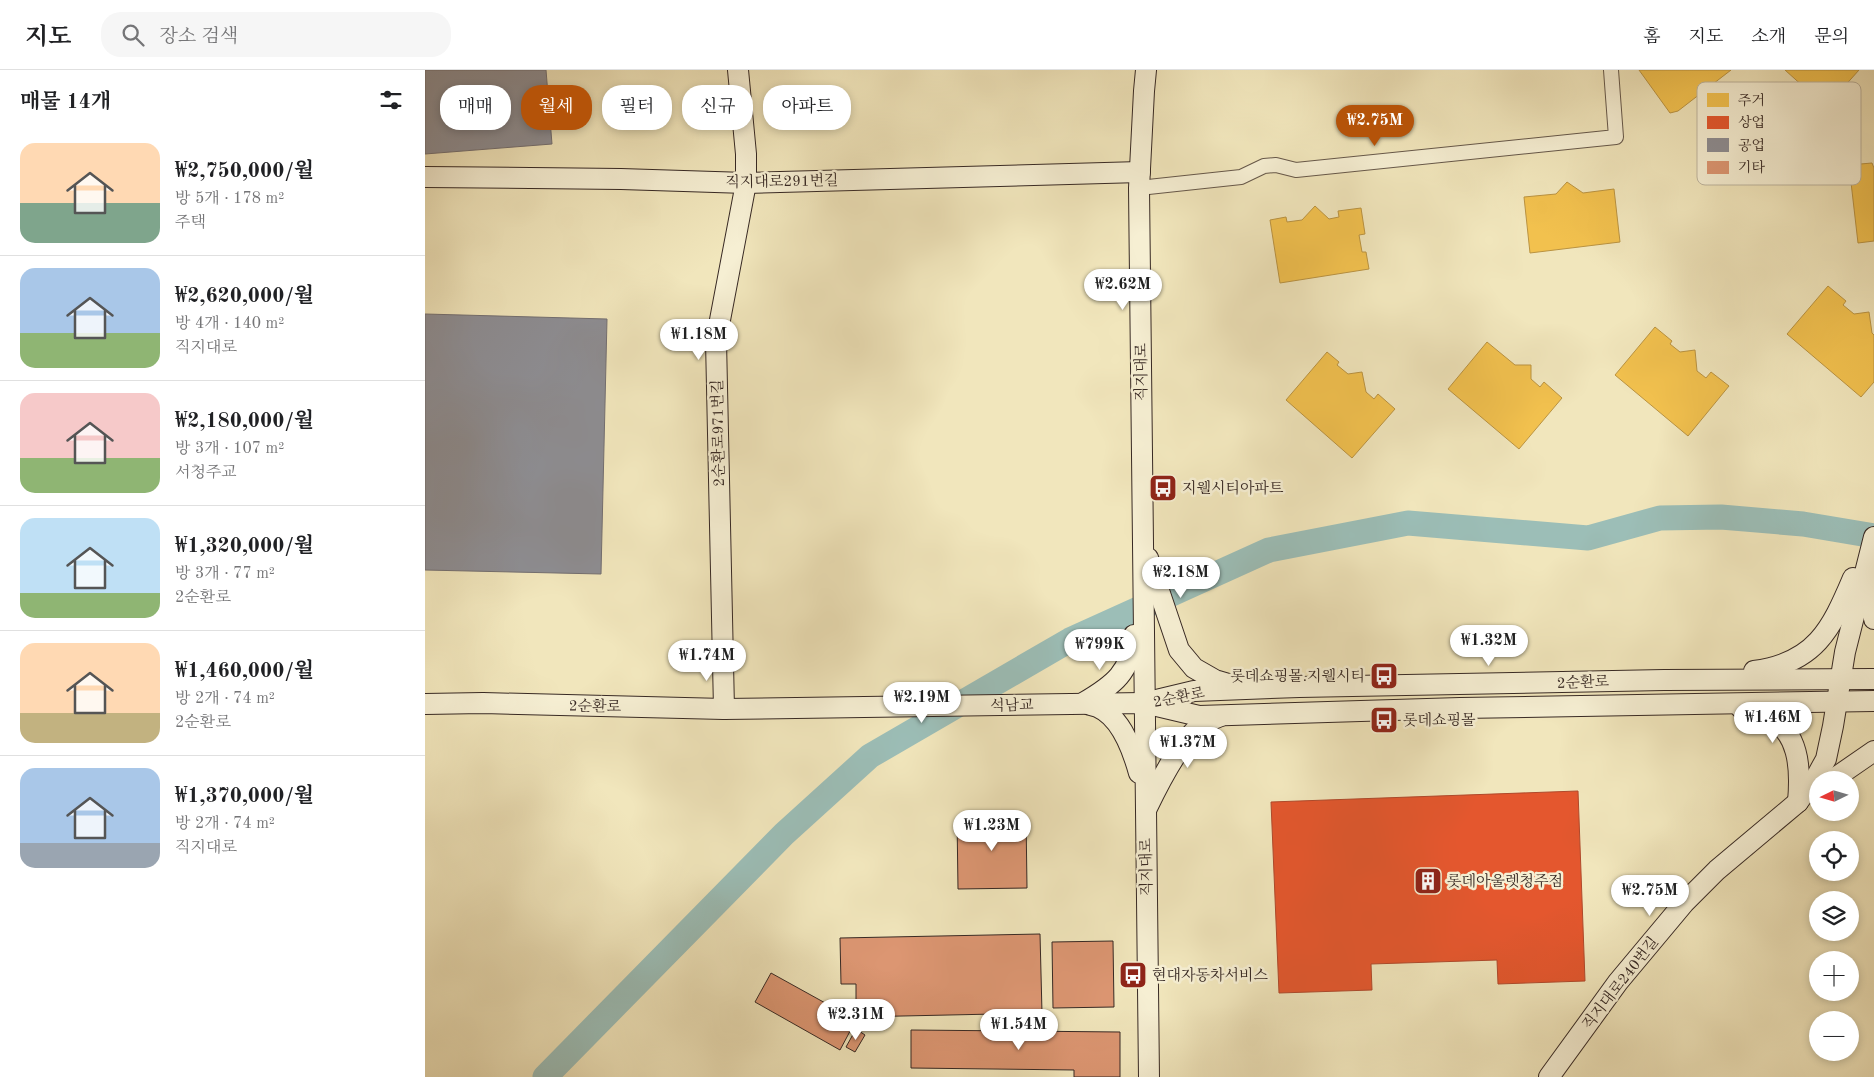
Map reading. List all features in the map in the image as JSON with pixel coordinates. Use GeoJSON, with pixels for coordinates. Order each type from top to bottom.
{"type":"FeatureCollection","features":[{"type":"Feature","properties":{"kind":"street","name":"2순환로971번길"},"geometry":{"type":"LineString","coordinates":[[725,709],[716,341],[746,183],[746,154],[738,70]]}},
{"type":"Feature","properties":{"kind":"street","name":"직지대로"},"geometry":{"type":"LineString","coordinates":[[1146,70],[1140,180],[1142,551],[1138,652],[1144,704],[1149,1077]]}},
{"type":"Feature","properties":{"kind":"street"},"geometry":{"type":"LineString","coordinates":[[1140,180],[1241,177],[1264,166],[1276,165],[1296,170],[1616,137],[1611,70]]}},
{"type":"Feature","properties":{"kind":"street","name":"직지대로291번길"},"geometry":{"type":"LineString","coordinates":[[425,177],[621,179],[746,183],[1140,180]]}},
{"type":"Feature","properties":{"kind":"street"},"geometry":{"type":"LineString","coordinates":[[1858,599],[1874,527]]}},
{"type":"Feature","properties":{"kind":"street"},"geometry":{"type":"LineString","coordinates":[[1858,599],[1874,538]]}},
{"type":"Feature","properties":{"kind":"street"},"geometry":{"type":"LineString","coordinates":[[1142,551],[1156,580],[1179,650],[1194,668],[1215,680],[1246,689]]}},
{"type":"Feature","properties":{"kind":"street"},"geometry":{"type":"LineString","coordinates":[[1664,680],[1757,671],[1779,666],[1797,658],[1819,642],[1858,599],[1874,572]]}},
{"type":"Feature","properties":{"kind":"street"},"geometry":{"type":"LineString","coordinates":[[1858,599],[1874,619]]}},
{"type":"Feature","properties":{"kind":"street","name":"직지대로240번길"},"geometry":{"type":"LineString","coordinates":[[1549,1077],[1618,982],[1684,903],[1717,870],[1798,802],[1815,779],[1826,759],[1833,726],[1839,680],[1858,599]]}},
{"type":"Feature","properties":{"kind":"street"},"geometry":{"type":"LineString","coordinates":[[1081,704],[1099,694],[1120,675],[1138,652]]}},
{"type":"Feature","properties":{"kind":"street","name":"2순환로"},"geometry":{"type":"LineString","coordinates":[[1144,704],[1193,691],[1246,689],[1664,680],[1874,679]]}},
{"type":"Feature","properties":{"kind":"street","name":"2순환로"},"geometry":{"type":"LineString","coordinates":[[1081,704],[1144,704],[1199,716],[1460,708],[1874,701]]}},
{"type":"Feature","properties":{"kind":"street","name":"2순환로"},"geometry":{"type":"LineString","coordinates":[[425,704],[483,703],[725,709],[765,708]]}},
{"type":"Feature","properties":{"kind":"street"},"geometry":{"type":"LineString","coordinates":[[1725,703],[1764,714],[1781,725],[1792,741],[1798,757],[1800,776],[1798,802]]}},
{"type":"Feature","properties":{"kind":"street"},"geometry":{"type":"LineString","coordinates":[[1081,704],[1093,705],[1107,712],[1121,730],[1137,764],[1145,812]]}},
{"type":"Feature","properties":{"kind":"street","name":"석남교"},"geometry":{"type":"LineString","coordinates":[[765,708],[1081,704]]}},
{"type":"Feature","properties":{"kind":"street"},"geometry":{"type":"LineString","coordinates":[[1145,812],[1161,779],[1186,743],[1199,727],[1223,715]]}},
{"type":"Feature","properties":{"kind":"street"},"geometry":{"type":"LineString","coordinates":[[1845,771],[1874,751]]}},
{"type":"Feature","properties":{"kind":"street"},"geometry":{"type":"LineString","coordinates":[[1826,759],[1826,771]]}},
{"type":"Feature","properties":{"kind":"street"},"geometry":{"type":"LineString","coordinates":[[1798,802],[1809,794]]}},
{"type":"Feature","properties":{"kind":"building: 주거"},"geometry":{"type":"Polygon","coordinates":[[[1639,70],[1731,70],[1715,82],[1697,82],[1697,96],[1678,111],[1670,113],[1639,70]]]}},
{"type":"Feature","properties":{"kind":"building: 주거"},"geometry":{"type":"Polygon","coordinates":[[[1785,70],[1859,70],[1848,82],[1798,82],[1785,70]]]}},
{"type":"Feature","properties":{"kind":"building: 주거"},"geometry":{"type":"Polygon","coordinates":[[[1872,163],[1874,168],[1874,241],[1858,243],[1851,185],[1861,185],[1861,164],[1872,163]]]}},
{"type":"Feature","properties":{"kind":"building: 주거"},"geometry":{"type":"Polygon","coordinates":[[[1567,182],[1583,193],[1614,189],[1620,242],[1530,253],[1524,197],[1556,194],[1567,182]]]}},
{"type":"Feature","properties":{"kind":"building: 주거"},"geometry":{"type":"Polygon","coordinates":[[[1315,206],[1329,219],[1339,217],[1338,211],[1361,208],[1365,234],[1359,235],[1362,252],[1366,252],[1369,269],[1280,283],[1270,220],[1286,217],[1287,222],[1302,220],[1315,206]]]}},
{"type":"Feature","properties":{"kind":"building: 주거"},"geometry":{"type":"Polygon","coordinates":[[[1828,286],[1846,301],[1843,305],[1854,314],[1869,312],[1872,333],[1874,335],[1874,382],[1861,397],[1787,334],[1828,286]]]}},
{"type":"Feature","properties":{"kind":"building: 주거"},"geometry":{"type":"Polygon","coordinates":[[[1655,327],[1672,341],[1670,344],[1680,352],[1695,350],[1697,371],[1706,378],[1711,372],[1729,386],[1688,436],[1615,375],[1655,327]]]}},
{"type":"Feature","properties":{"kind":"building: 주거"},"geometry":{"type":"Polygon","coordinates":[[[1487,342],[1515,365],[1531,365],[1531,379],[1540,387],[1544,382],[1562,398],[1519,449],[1448,389],[1487,342]]]}},
{"type":"Feature","properties":{"kind":"building: 주거"},"geometry":{"type":"Polygon","coordinates":[[[1327,352],[1339,362],[1337,365],[1348,374],[1362,372],[1366,392],[1374,399],[1378,394],[1395,409],[1352,458],[1286,400],[1327,352]]]}},
{"type":"Feature","properties":{"kind":"building: 상업","name":"롯데아울렛청주점"},"geometry":{"type":"Polygon","coordinates":[[[1578,791],[1585,981],[1498,984],[1497,960],[1371,964],[1372,990],[1279,993],[1271,802],[1578,791]]]}},
{"type":"Feature","properties":{"kind":"building: 공업"},"geometry":{"type":"Polygon","coordinates":[[[425,70],[546,70],[547,85],[521,85],[521,130],[551,130],[552,144],[425,154],[425,70]]]}},
{"type":"Feature","properties":{"kind":"building: 공업"},"geometry":{"type":"Polygon","coordinates":[[[425,314],[607,319],[601,574],[425,570],[425,314]]]}},
{"type":"Feature","properties":{"kind":"building: 기타"},"geometry":{"type":"Polygon","coordinates":[[[1026,816],[1027,888],[958,889],[957,817],[1026,816]]]}},
{"type":"Feature","properties":{"kind":"building: 기타"},"geometry":{"type":"Polygon","coordinates":[[[1040,934],[1042,1013],[856,1017],[856,984],[841,984],[840,938],[1040,934]]]}},
{"type":"Feature","properties":{"kind":"building: 기타"},"geometry":{"type":"Polygon","coordinates":[[[1113,941],[1114,1007],[1053,1008],[1052,942],[1113,941]]]}},
{"type":"Feature","properties":{"kind":"building: 기타"},"geometry":{"type":"Polygon","coordinates":[[[771,973],[856,1020],[840,1050],[755,1002],[771,973]]]}},
{"type":"Feature","properties":{"kind":"building: 기타"},"geometry":{"type":"Polygon","coordinates":[[[856,1029],[865,1035],[855,1052],[846,1047],[856,1029]]]}},
{"type":"Feature","properties":{"kind":"building: 기타"},"geometry":{"type":"Polygon","coordinates":[[[911,1030],[1120,1032],[1120,1077],[1074,1077],[1074,1070],[911,1068],[911,1030]]]}},
{"type":"Feature","properties":{"kind":"waterway"},"geometry":{"type":"LineString","coordinates":[[545,1077],[784,834],[870,756],[1070,640],[1269,550],[1408,523],[1588,538],[1660,518],[1721,517],[1803,524],[1874,536]]}},
{"type":"Feature","properties":{"kind":"place","name":"지웰시티아파트"},"geometry":{"type":"Point","coordinates":[1163,488]}},
{"type":"Feature","properties":{"kind":"place","name":"롯데쇼핑몰.지웰시티"},"geometry":{"type":"Point","coordinates":[1384,676]}},
{"type":"Feature","properties":{"kind":"place","name":"롯데쇼핑몰"},"geometry":{"type":"Point","coordinates":[1384,720]}},
{"type":"Feature","properties":{"kind":"place","name":"롯데아울렛청주점"},"geometry":{"type":"Point","coordinates":[1428,881]}},
{"type":"Feature","properties":{"kind":"place","name":"현대자동차서비스"},"geometry":{"type":"Point","coordinates":[1133,975]}}]}
